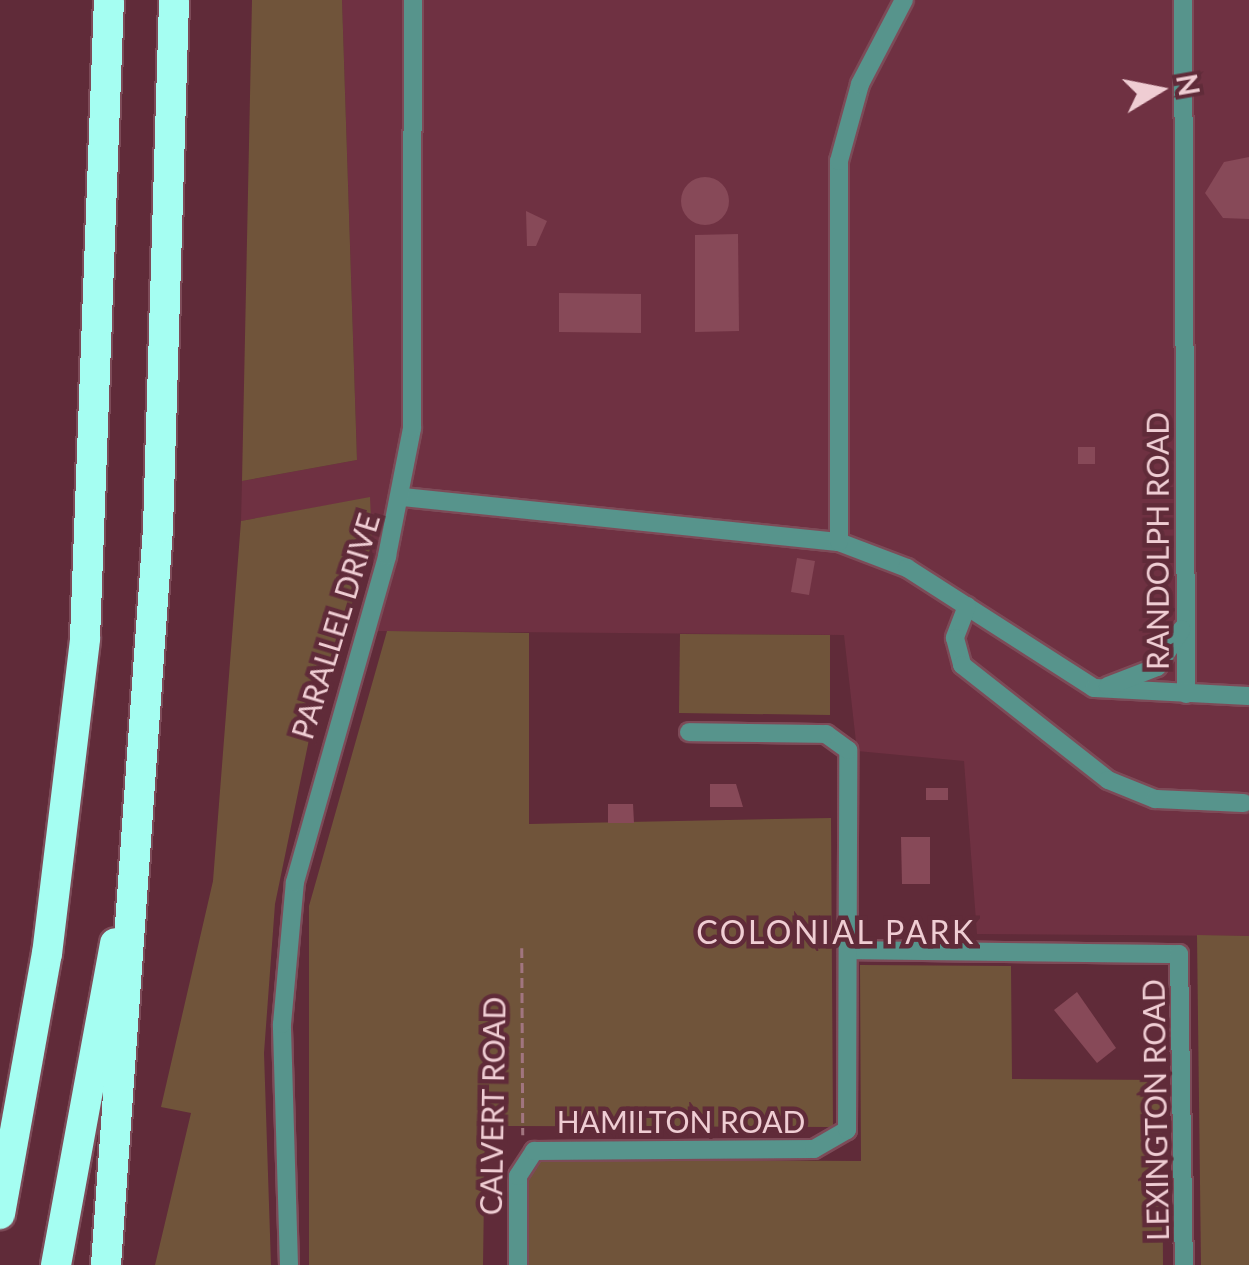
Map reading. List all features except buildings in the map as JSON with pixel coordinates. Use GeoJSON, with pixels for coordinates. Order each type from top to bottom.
{"type":"FeatureCollection","features":[{"type":"Feature","properties":{"kind":"highway"},"geometry":{"type":"LineString","coordinates":[[0,1214],[47,954],[86,638],[110,0]]}},
{"type":"Feature","properties":{"kind":"highway"},"geometry":{"type":"LineString","coordinates":[[106,1265],[142,750],[174,0]]}},
{"type":"Feature","properties":{"kind":"highway"},"geometry":{"type":"LineString","coordinates":[[56,1265],[142,750]]}},
{"type":"Feature","properties":{"kind":"street","name":"PARALLEL DRIVE"},"geometry":{"type":"LineString","coordinates":[[289,1265],[282,1024],[295,882],[402,497],[419,279],[413,0]]}},
{"type":"Feature","properties":{"kind":"street"},"geometry":{"type":"LineString","coordinates":[[839,542],[838,161],[860,84],[904,0]]}},
{"type":"Feature","properties":{"kind":"street","name":"RANDOLPH ROAD"},"geometry":{"type":"LineString","coordinates":[[402,497],[839,542],[876,553],[1094,688],[1186,694],[1184,0]]}},
{"type":"Feature","properties":{"kind":"street"},"geometry":{"type":"LineString","coordinates":[[967,606],[955,638],[962,665],[1108,780],[1155,799],[1244,802]]}},
{"type":"Feature","properties":{"kind":"street"},"geometry":{"type":"LineString","coordinates":[[1094,688],[1157,667],[1184,624]]}},
{"type":"Feature","properties":{"kind":"street"},"geometry":{"type":"LineString","coordinates":[[1186,694],[1249,696]]}},
{"type":"Feature","properties":{"kind":"street"},"geometry":{"type":"LineString","coordinates":[[689,732],[826,734],[844,743],[850,950]]}},
{"type":"Feature","properties":{"kind":"street","name":"LEXINGTON ROAD"},"geometry":{"type":"LineString","coordinates":[[850,950],[1179,954],[1184,1265]]}},
{"type":"Feature","properties":{"kind":"street","name":"HAMILTON ROAD"},"geometry":{"type":"LineString","coordinates":[[524,1156],[545,1148],[814,1149],[838,1141],[852,1114],[850,950]]}},
{"type":"Feature","properties":{"kind":"street","name":"CALVERT ROAD"},"geometry":{"type":"LineString","coordinates":[[518,1265],[524,1156]]}},
{"type":"Feature","properties":{"kind":"path","name":"CALVERT ROAD"},"geometry":{"type":"LineString","coordinates":[[522,948],[524,1156]]}},
{"type":"Feature","properties":{"kind":"shaded area"},"geometry":{"type":"Polygon","coordinates":[[[252,0],[342,0],[357,460],[242,481],[252,0]]]}},
{"type":"Feature","properties":{"kind":"shaded area"},"geometry":{"type":"Polygon","coordinates":[[[342,0],[1249,0],[1249,936],[977,934],[964,761],[857,751],[844,635],[377,631],[369,498],[241,521],[242,481],[357,460],[342,0]]]}},
{"type":"Feature","properties":{"kind":"shaded area"},"geometry":{"type":"Polygon","coordinates":[[[370,497],[372,543],[312,725],[275,904],[264,1053],[271,1265],[155,1265],[191,1113],[161,1107],[213,881],[241,521],[370,497]]]}},
{"type":"Feature","properties":{"kind":"shaded area"},"geometry":{"type":"Polygon","coordinates":[[[387,631],[529,633],[529,824],[831,818],[833,1127],[485,1126],[483,1265],[309,1265],[309,906],[387,631]]]}},
{"type":"Feature","properties":{"kind":"shaded area"},"geometry":{"type":"Polygon","coordinates":[[[680,634],[830,635],[830,715],[679,713],[680,634]]]}},
{"type":"Feature","properties":{"kind":"shaded area"},"geometry":{"type":"Polygon","coordinates":[[[1197,935],[1249,936],[1249,1265],[1201,1265],[1197,935]]]}},
{"type":"Feature","properties":{"kind":"shaded area"},"geometry":{"type":"Polygon","coordinates":[[[860,965],[1011,966],[1012,1079],[1162,1080],[1163,1265],[529,1265],[529,1159],[861,1161],[860,965]]]}},
{"type":"Feature","properties":{"kind":"district","name":"COLONIAL PARK"},"geometry":{"type":"Point","coordinates":[836,932]}}]}
